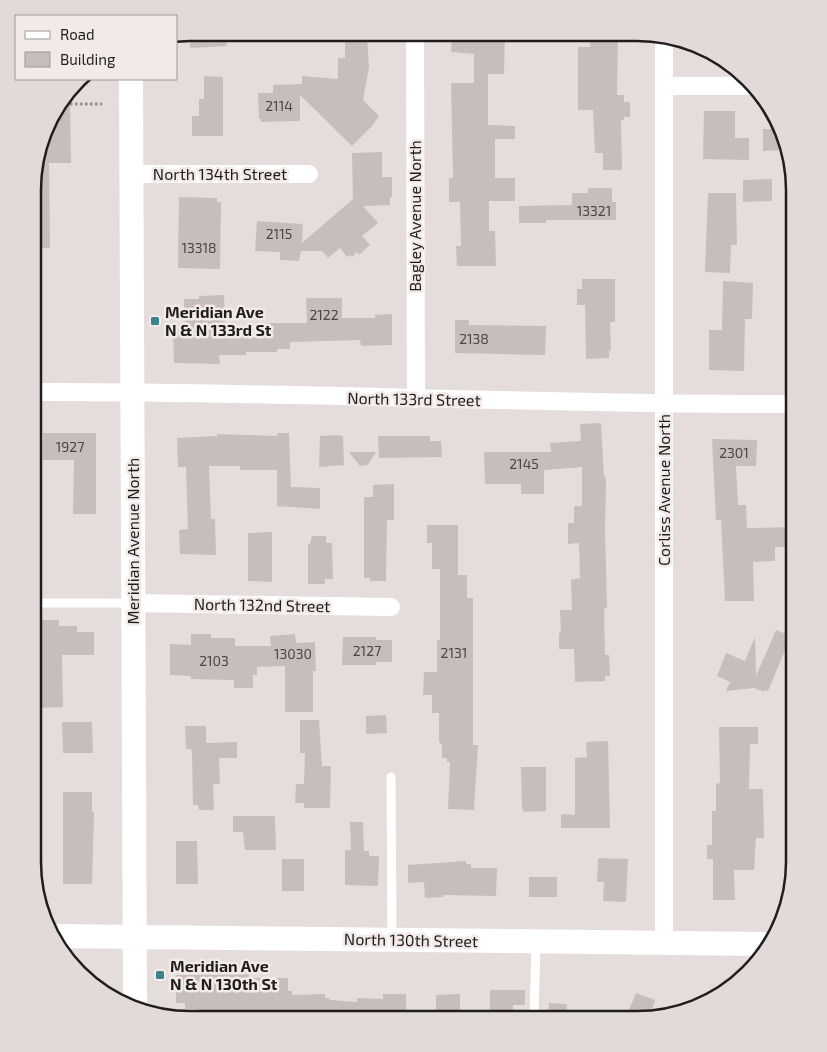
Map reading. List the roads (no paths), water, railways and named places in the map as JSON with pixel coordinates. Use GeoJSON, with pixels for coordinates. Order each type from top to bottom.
{"type":"FeatureCollection","features":[{"type":"Feature","properties":{"kind":"street","name":"Bagley Avenue North"},"geometry":{"type":"LineString","coordinates":[[415,41],[416,399]]}},
{"type":"Feature","properties":{"kind":"street","name":"Corliss Avenue North"},"geometry":{"type":"LineString","coordinates":[[664,44],[664,943]]}},
{"type":"Feature","properties":{"kind":"street","name":"Meridian Avenue North"},"geometry":{"type":"LineString","coordinates":[[131,80],[135,1000]]}},
{"type":"Feature","properties":{"kind":"street"},"geometry":{"type":"LineString","coordinates":[[664,86],[743,86]]}},
{"type":"Feature","properties":{"kind":"street","name":"North 134th Street"},"geometry":{"type":"LineString","coordinates":[[131,174],[308,174]]}},
{"type":"Feature","properties":{"kind":"street","name":"North 133rd Street"},"geometry":{"type":"LineString","coordinates":[[41,392],[132,392],[664,404],[786,404]]}},
{"type":"Feature","properties":{"kind":"street","name":"North 132nd Street"},"geometry":{"type":"LineString","coordinates":[[133,602],[391,607]]}},
{"type":"Feature","properties":{"kind":"street","name":"North 130th Street"},"geometry":{"type":"LineString","coordinates":[[61,936],[762,944]]}},
{"type":"Feature","properties":{"kind":"lane"},"geometry":{"type":"LineString","coordinates":[[41,603],[133,602]]}},
{"type":"Feature","properties":{"kind":"lane"},"geometry":{"type":"LineString","coordinates":[[391,777],[392,940]]}},
{"type":"Feature","properties":{"kind":"lane"},"geometry":{"type":"LineString","coordinates":[[534,1010],[536,942]]}},
{"type":"Feature","properties":{"kind":"place","name":"Meridian Ave N & N 133rd St"},"geometry":{"type":"Point","coordinates":[155,321]}},
{"type":"Feature","properties":{"kind":"place","name":"Meridian Ave N & N 130th St"},"geometry":{"type":"Point","coordinates":[160,975]}}]}
